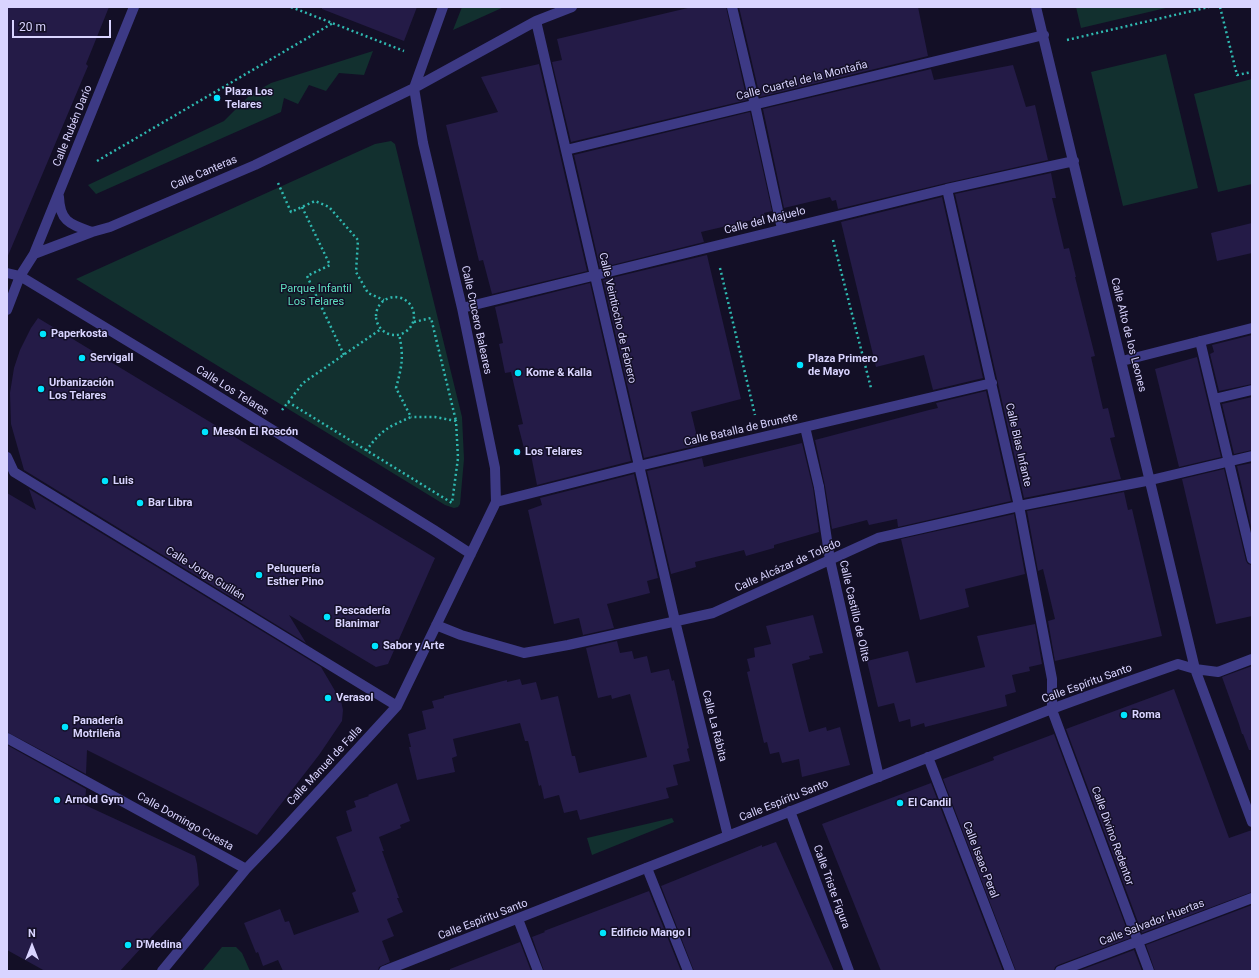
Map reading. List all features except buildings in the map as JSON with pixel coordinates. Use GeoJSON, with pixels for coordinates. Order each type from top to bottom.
{"type":"FeatureCollection","features":[{"type":"Feature","properties":{"kind":"street","name":"Calle Rubén Darío"},"geometry":{"type":"LineString","coordinates":[[34,254],[134,7]]}},
{"type":"Feature","properties":{"kind":"street"},"geometry":{"type":"LineString","coordinates":[[414,88],[443,7]]}},
{"type":"Feature","properties":{"kind":"street","name":"Calle Canteras"},"geometry":{"type":"LineString","coordinates":[[34,254],[92,232],[110,227],[255,164],[414,88],[536,21],[572,7]]}},
{"type":"Feature","properties":{"kind":"street"},"geometry":{"type":"LineString","coordinates":[[732,7],[782,229]]}},
{"type":"Feature","properties":{"kind":"street","name":"Calle Alto de los Leones"},"geometry":{"type":"LineString","coordinates":[[1036,7],[1151,480],[1195,669],[1252,822]]}},
{"type":"Feature","properties":{"kind":"street","name":"Calle Veintiocho de Febrero"},"geometry":{"type":"LineString","coordinates":[[536,21],[675,621]]}},
{"type":"Feature","properties":{"kind":"street","name":"Calle Cuartel de la Montaña"},"geometry":{"type":"LineString","coordinates":[[566,150],[933,62],[1045,40]]}},
{"type":"Feature","properties":{"kind":"street","name":"Calle Crucero Baleares"},"geometry":{"type":"LineString","coordinates":[[414,88],[423,142],[462,308],[495,468],[496,502],[471,554]]}},
{"type":"Feature","properties":{"kind":"street","name":"Calle del Majuelo"},"geometry":{"type":"LineString","coordinates":[[462,308],[595,274],[947,189],[1074,161]]}},
{"type":"Feature","properties":{"kind":"street","name":"Calle Blas Infante"},"geometry":{"type":"LineString","coordinates":[[947,189],[1019,506],[1052,679],[1052,710]]}},
{"type":"Feature","properties":{"kind":"street"},"geometry":{"type":"LineString","coordinates":[[59,193],[59,208],[64,218],[72,225],[92,232]]}},
{"type":"Feature","properties":{"kind":"street"},"geometry":{"type":"LineString","coordinates":[[7,310],[20,276],[34,254]]}},
{"type":"Feature","properties":{"kind":"street"},"geometry":{"type":"LineString","coordinates":[[7,273],[20,276]]}},
{"type":"Feature","properties":{"kind":"street","name":"Calle Los Telares"},"geometry":{"type":"LineString","coordinates":[[20,276],[192,380],[471,554]]}},
{"type":"Feature","properties":{"kind":"street"},"geometry":{"type":"LineString","coordinates":[[1122,361],[1252,328]]}},
{"type":"Feature","properties":{"kind":"street"},"geometry":{"type":"LineString","coordinates":[[1200,341],[1252,559]]}},
{"type":"Feature","properties":{"kind":"street","name":"Calle Batalla de Brunete"},"geometry":{"type":"LineString","coordinates":[[496,502],[760,437],[992,383]]}},
{"type":"Feature","properties":{"kind":"street"},"geometry":{"type":"LineString","coordinates":[[1214,399],[1252,390]]}},
{"type":"Feature","properties":{"kind":"street","name":"Calle Castillo de Olite"},"geometry":{"type":"LineString","coordinates":[[805,427],[819,487],[830,560],[879,777]]}},
{"type":"Feature","properties":{"kind":"street","name":"Calle Alcázar de Toledo"},"geometry":{"type":"LineString","coordinates":[[436,625],[461,635],[524,653],[568,645],[713,613],[878,538],[1019,506],[1151,480],[1252,456]]}},
{"type":"Feature","properties":{"kind":"street","name":"Calle Jorge Guillén"},"geometry":{"type":"LineString","coordinates":[[7,457],[14,472],[397,706]]}},
{"type":"Feature","properties":{"kind":"street","name":"Calle Manuel de Falla"},"geometry":{"type":"LineString","coordinates":[[162,971],[246,869],[397,706],[471,554]]}},
{"type":"Feature","properties":{"kind":"street","name":"Calle La Rábita"},"geometry":{"type":"LineString","coordinates":[[675,621],[728,836]]}},
{"type":"Feature","properties":{"kind":"street","name":"Calle Espíritu Santo"},"geometry":{"type":"LineString","coordinates":[[388,970],[928,757],[1178,664],[1195,669],[1218,672],[1252,659]]}},
{"type":"Feature","properties":{"kind":"street","name":"Calle Divino Redentor"},"geometry":{"type":"LineString","coordinates":[[1052,710],[1149,971]]}},
{"type":"Feature","properties":{"kind":"street","name":"Calle Domingo Cuesta"},"geometry":{"type":"LineString","coordinates":[[7,738],[246,869]]}},
{"type":"Feature","properties":{"kind":"street","name":"Calle Isaac Peral"},"geometry":{"type":"LineString","coordinates":[[928,757],[1010,971]]}},
{"type":"Feature","properties":{"kind":"street","name":"Calle Triste Figura"},"geometry":{"type":"LineString","coordinates":[[790,811],[849,971]]}},
{"type":"Feature","properties":{"kind":"street"},"geometry":{"type":"LineString","coordinates":[[647,868],[688,971]]}},
{"type":"Feature","properties":{"kind":"street","name":"Calle Salvador Huertas"},"geometry":{"type":"LineString","coordinates":[[1060,971],[1252,898]]}},
{"type":"Feature","properties":{"kind":"street"},"geometry":{"type":"LineString","coordinates":[[518,918],[538,971]]}},
{"type":"Feature","properties":{"kind":"path"},"geometry":{"type":"LineString","coordinates":[[291,7],[425,59]]}},
{"type":"Feature","properties":{"kind":"path"},"geometry":{"type":"LineString","coordinates":[[1045,40],[1209,7]]}},
{"type":"Feature","properties":{"kind":"path"},"geometry":{"type":"LineString","coordinates":[[1220,7],[1237,75],[1252,72]]}},
{"type":"Feature","properties":{"kind":"path"},"geometry":{"type":"LineString","coordinates":[[94,163],[333,23]]}},
{"type":"Feature","properties":{"kind":"path"},"geometry":{"type":"LineString","coordinates":[[278,183],[291,212],[315,201],[329,207],[358,240],[356,272],[368,293],[384,300]]}},
{"type":"Feature","properties":{"kind":"path"},"geometry":{"type":"LineString","coordinates":[[302,207],[330,265],[307,276],[344,355]]}},
{"type":"Feature","properties":{"kind":"path"},"geometry":{"type":"LineString","coordinates":[[827,218],[877,410]]}},
{"type":"Feature","properties":{"kind":"path"},"geometry":{"type":"LineString","coordinates":[[714,245],[760,437]]}},
{"type":"Feature","properties":{"kind":"path"},"geometry":{"type":"LineString","coordinates":[[288,402],[452,503],[458,458],[456,421],[431,318],[414,322],[405,332],[393,335],[381,329],[378,324],[376,317],[379,305],[389,297],[396,296],[407,300],[414,310],[414,322]]}},
{"type":"Feature","properties":{"kind":"path"},"geometry":{"type":"LineString","coordinates":[[282,411],[303,383],[381,329]]}},
{"type":"Feature","properties":{"kind":"path"},"geometry":{"type":"LineString","coordinates":[[399,334],[403,351],[402,366],[396,388],[411,417]]}},
{"type":"Feature","properties":{"kind":"path"},"geometry":{"type":"LineString","coordinates":[[366,451],[376,437],[388,427],[411,417],[435,417],[456,421]]}},
{"type":"Feature","properties":{"kind":"green space"},"geometry":{"type":"Polygon","coordinates":[[[462,7],[504,7],[453,30],[462,7]]]}},
{"type":"Feature","properties":{"kind":"green space"},"geometry":{"type":"Polygon","coordinates":[[[1076,7],[1170,7],[1081,28],[1076,7]]]}},
{"type":"Feature","properties":{"kind":"green space"},"geometry":{"type":"Polygon","coordinates":[[[373,51],[364,75],[339,73],[326,91],[309,85],[298,104],[284,98],[281,112],[96,194],[88,185],[224,121],[250,95],[271,83],[373,51]]]}},
{"type":"Feature","properties":{"kind":"green space"},"geometry":{"type":"Polygon","coordinates":[[[1166,54],[1198,188],[1123,206],[1091,72],[1166,54]]]}},
{"type":"Feature","properties":{"kind":"green space"},"geometry":{"type":"Polygon","coordinates":[[[1252,79],[1252,184],[1218,192],[1194,94],[1252,79]]]}},
{"type":"Feature","properties":{"kind":"green space","name":"Parque Infantil Los Telares"},"geometry":{"type":"Polygon","coordinates":[[[391,141],[395,144],[462,417],[464,459],[460,504],[458,507],[454,508],[445,505],[76,279],[375,144],[391,141]]]}},
{"type":"Feature","properties":{"kind":"green space"},"geometry":{"type":"Polygon","coordinates":[[[672,818],[674,822],[592,855],[587,838],[672,818]]]}},
{"type":"Feature","properties":{"kind":"green space"},"geometry":{"type":"Polygon","coordinates":[[[222,947],[236,947],[242,953],[250,971],[202,971],[222,947]]]}},
{"type":"Feature","properties":{"kind":"place","name":"Plaza Los Telares"},"geometry":{"type":"Point","coordinates":[217,98]}},
{"type":"Feature","properties":{"kind":"place","name":"Paperkosta"},"geometry":{"type":"Point","coordinates":[43,334]}},
{"type":"Feature","properties":{"kind":"place","name":"Servigall"},"geometry":{"type":"Point","coordinates":[82,358]}},
{"type":"Feature","properties":{"kind":"place","name":"Plaza Primero de Mayo"},"geometry":{"type":"Point","coordinates":[800,365]}},
{"type":"Feature","properties":{"kind":"place","name":"Kome & Kalla"},"geometry":{"type":"Point","coordinates":[518,373]}},
{"type":"Feature","properties":{"kind":"place","name":"Urbanización Los Telares"},"geometry":{"type":"Point","coordinates":[41,389]}},
{"type":"Feature","properties":{"kind":"place","name":"Mesón El Roscón"},"geometry":{"type":"Point","coordinates":[205,432]}},
{"type":"Feature","properties":{"kind":"place","name":"Los Telares"},"geometry":{"type":"Point","coordinates":[517,452]}},
{"type":"Feature","properties":{"kind":"place","name":"Luis"},"geometry":{"type":"Point","coordinates":[105,481]}},
{"type":"Feature","properties":{"kind":"place","name":"Bar Libra"},"geometry":{"type":"Point","coordinates":[140,503]}},
{"type":"Feature","properties":{"kind":"place","name":"Peluquería Esther Pino"},"geometry":{"type":"Point","coordinates":[259,575]}},
{"type":"Feature","properties":{"kind":"place","name":"Pescadería Blanimar"},"geometry":{"type":"Point","coordinates":[327,617]}},
{"type":"Feature","properties":{"kind":"place","name":"Sabor y Arte"},"geometry":{"type":"Point","coordinates":[375,646]}},
{"type":"Feature","properties":{"kind":"place","name":"Verasol"},"geometry":{"type":"Point","coordinates":[328,698]}},
{"type":"Feature","properties":{"kind":"place","name":"Roma"},"geometry":{"type":"Point","coordinates":[1124,715]}},
{"type":"Feature","properties":{"kind":"place","name":"Panadería Motrileña"},"geometry":{"type":"Point","coordinates":[65,727]}},
{"type":"Feature","properties":{"kind":"place","name":"Arnold Gym"},"geometry":{"type":"Point","coordinates":[57,800]}},
{"type":"Feature","properties":{"kind":"place","name":"El Candil"},"geometry":{"type":"Point","coordinates":[900,803]}},
{"type":"Feature","properties":{"kind":"place","name":"Edificio Mango I"},"geometry":{"type":"Point","coordinates":[603,933]}},
{"type":"Feature","properties":{"kind":"place","name":"D'Medina"},"geometry":{"type":"Point","coordinates":[128,945]}}]}
